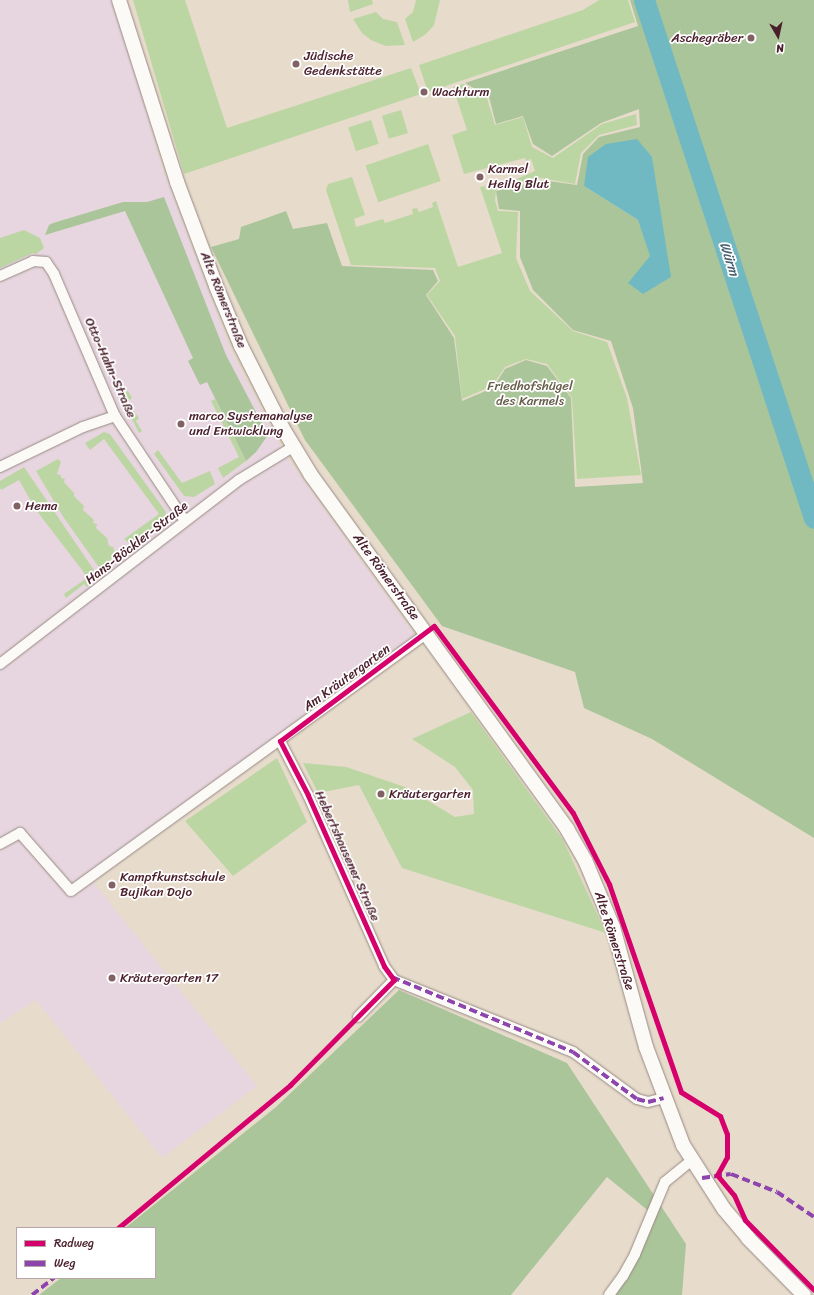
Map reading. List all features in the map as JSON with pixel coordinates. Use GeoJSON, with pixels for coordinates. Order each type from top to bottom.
{"type":"FeatureCollection","features":[{"type":"Feature","properties":{"kind":"main road","name":"Alte Römerstraße"},"geometry":{"type":"LineString","coordinates":[[119,0],[177,182],[216,286],[241,346],[293,447],[547,798],[585,860],[613,927],[646,1047],[664,1098],[691,1160],[720,1203],[748,1238],[804,1295]]}},
{"type":"Feature","properties":{"kind":"street","name":"Otto-Hahn-Straße"},"geometry":{"type":"LineString","coordinates":[[0,276],[33,261],[46,262],[54,274],[115,416],[185,522]]}},
{"type":"Feature","properties":{"kind":"street"},"geometry":{"type":"LineString","coordinates":[[0,467],[83,427],[115,416]]}},
{"type":"Feature","properties":{"kind":"street","name":"Hans-Böckler-Straße"},"geometry":{"type":"LineString","coordinates":[[0,664],[239,480],[293,447]]}},
{"type":"Feature","properties":{"kind":"street","name":"Am Kräutergarten"},"geometry":{"type":"LineString","coordinates":[[0,844],[20,833],[71,891],[427,633]]}},
{"type":"Feature","properties":{"kind":"street","name":"Hebertshausener Straße"},"geometry":{"type":"LineString","coordinates":[[280,740],[311,802],[384,966],[394,980]]}},
{"type":"Feature","properties":{"kind":"street"},"geometry":{"type":"LineString","coordinates":[[358,1017],[394,980],[573,1052],[637,1099],[648,1102],[664,1098]]}},
{"type":"Feature","properties":{"kind":"street"},"geometry":{"type":"LineString","coordinates":[[609,1295],[623,1276],[665,1182],[691,1160]]}},
{"type":"Feature","properties":{"kind":"shaded area"},"geometry":{"type":"Polygon","coordinates":[[[0,0],[114,0],[163,170],[231,351],[284,453],[418,640],[90,878],[257,1086],[162,1158],[36,1000],[0,1023],[0,0]]]}},
{"type":"Feature","properties":{"kind":"green space"},"geometry":{"type":"Polygon","coordinates":[[[133,0],[185,0],[227,128],[411,68],[421,94],[184,174],[133,0]]]}},
{"type":"Feature","properties":{"kind":"green space"},"geometry":{"type":"Polygon","coordinates":[[[348,0],[372,0],[373,4],[350,12],[348,0]]]}},
{"type":"Feature","properties":{"kind":"green space"},"geometry":{"type":"Polygon","coordinates":[[[416,0],[440,0],[434,25],[426,34],[413,42],[405,19],[413,12],[416,0]]]}},
{"type":"Feature","properties":{"kind":"green space"},"geometry":{"type":"Polygon","coordinates":[[[599,0],[628,0],[635,22],[428,92],[419,65],[583,10],[599,0]]]}},
{"type":"Feature","properties":{"kind":"green space","name":"Friedhofshügel des Karmels"},"geometry":{"type":"Polygon","coordinates":[[[630,0],[814,0],[814,838],[652,739],[584,708],[575,672],[442,626],[305,440],[211,247],[239,239],[241,227],[286,211],[293,229],[327,223],[342,266],[433,270],[438,281],[426,295],[454,338],[462,401],[493,388],[505,369],[526,360],[547,366],[571,398],[575,487],[643,483],[633,408],[611,341],[573,330],[533,290],[520,257],[520,211],[499,209],[496,191],[542,180],[577,185],[583,154],[599,137],[640,127],[639,109],[601,123],[552,156],[533,144],[523,116],[496,124],[489,97],[465,83],[638,26],[630,0]],[[652,157],[584,186],[638,220],[663,283],[652,157]]]}},
{"type":"Feature","properties":{"kind":"green space"},"geometry":{"type":"Polygon","coordinates":[[[376,12],[383,19],[397,22],[405,45],[386,46],[371,40],[362,33],[353,19],[376,12]]]}},
{"type":"Feature","properties":{"kind":"green space"},"geometry":{"type":"Polygon","coordinates":[[[463,84],[487,98],[495,125],[523,117],[532,147],[553,158],[602,124],[636,114],[637,125],[599,135],[581,153],[575,184],[541,178],[496,190],[495,200],[498,211],[518,212],[516,258],[530,291],[573,331],[607,342],[627,398],[641,475],[577,479],[572,398],[547,364],[526,359],[505,367],[492,386],[462,399],[455,336],[427,295],[440,281],[435,268],[351,265],[326,190],[328,184],[352,177],[365,215],[354,219],[356,227],[383,219],[385,223],[413,214],[412,209],[417,208],[419,212],[433,207],[432,203],[436,201],[458,267],[502,253],[480,187],[485,186],[486,190],[506,183],[505,179],[509,178],[510,182],[535,171],[531,159],[526,161],[525,158],[464,174],[452,135],[467,130],[453,87],[463,84]]]}},
{"type":"Feature","properties":{"kind":"green space"},"geometry":{"type":"Polygon","coordinates":[[[401,110],[408,133],[389,139],[382,116],[401,110]]]}},
{"type":"Feature","properties":{"kind":"green space"},"geometry":{"type":"Polygon","coordinates":[[[371,120],[379,144],[356,151],[348,127],[371,120]]]}},
{"type":"Feature","properties":{"kind":"green space"},"geometry":{"type":"Polygon","coordinates":[[[428,144],[441,181],[378,202],[366,165],[428,144]]]}},
{"type":"Feature","properties":{"kind":"green space"},"geometry":{"type":"Polygon","coordinates":[[[164,197],[226,355],[268,435],[256,452],[246,461],[207,382],[200,385],[188,361],[193,358],[125,211],[45,235],[49,225],[53,223],[123,202],[147,202],[164,197]]]}},
{"type":"Feature","properties":{"kind":"green space"},"geometry":{"type":"Polygon","coordinates":[[[24,230],[40,238],[44,248],[36,254],[33,253],[0,268],[0,238],[24,230]]]}},
{"type":"Feature","properties":{"kind":"green space"},"geometry":{"type":"Polygon","coordinates":[[[128,391],[132,398],[127,402],[139,418],[136,421],[142,431],[139,433],[120,395],[128,391]]]}},
{"type":"Feature","properties":{"kind":"green space"},"geometry":{"type":"Polygon","coordinates":[[[215,399],[246,461],[223,478],[218,468],[239,457],[211,401],[215,399]]]}},
{"type":"Feature","properties":{"kind":"green space"},"geometry":{"type":"Polygon","coordinates":[[[104,432],[110,434],[166,512],[164,521],[131,545],[124,539],[159,514],[104,439],[90,450],[85,443],[104,432]]]}},
{"type":"Feature","properties":{"kind":"green space"},"geometry":{"type":"Polygon","coordinates":[[[158,450],[182,483],[210,471],[215,484],[194,497],[184,496],[154,454],[158,450]]]}},
{"type":"Feature","properties":{"kind":"green space"},"geometry":{"type":"Polygon","coordinates":[[[58,459],[61,462],[57,474],[61,475],[61,478],[65,479],[64,482],[74,493],[74,496],[84,506],[83,510],[94,520],[93,523],[97,524],[96,528],[107,538],[109,546],[113,547],[116,555],[102,567],[98,566],[64,518],[36,471],[58,459]]]}},
{"type":"Feature","properties":{"kind":"green space"},"geometry":{"type":"Polygon","coordinates":[[[24,467],[98,576],[87,587],[84,584],[66,598],[64,594],[87,578],[36,510],[19,480],[1,490],[0,488],[0,481],[24,467]]]}},
{"type":"Feature","properties":{"kind":"green space"},"geometry":{"type":"Polygon","coordinates":[[[471,712],[563,840],[606,933],[402,868],[359,785],[318,793],[303,763],[346,767],[405,787],[455,817],[474,814],[473,790],[455,767],[412,739],[471,712]]]}},
{"type":"Feature","properties":{"kind":"green space"},"geometry":{"type":"Polygon","coordinates":[[[277,758],[307,822],[233,876],[185,821],[277,758]]]}},
{"type":"Feature","properties":{"kind":"green space"},"geometry":{"type":"Polygon","coordinates":[[[399,990],[567,1063],[686,1244],[682,1295],[609,1295],[651,1213],[607,1177],[511,1295],[39,1295],[60,1279],[156,1279],[156,1227],[126,1227],[276,1107],[399,990]]]}},
{"type":"Feature","properties":{"kind":"water"},"geometry":{"type":"Polygon","coordinates":[[[637,139],[652,157],[671,277],[643,294],[628,283],[650,256],[638,220],[584,186],[588,157],[606,144],[637,139]]]}},
{"type":"Feature","properties":{"kind":"waterway","name":"Würm"},"geometry":{"type":"LineString","coordinates":[[644,0],[814,518]]}},
{"type":"Feature","properties":{"kind":"marked path"},"geometry":{"type":"LineString","coordinates":[[392,977],[573,1052],[637,1099],[648,1102],[664,1098]]}},
{"type":"Feature","properties":{"kind":"marked path"},"geometry":{"type":"LineString","coordinates":[[702,1178],[731,1174],[777,1192],[814,1217]]}},
{"type":"Feature","properties":{"kind":"marked path"},"geometry":{"type":"LineString","coordinates":[[32,1295],[53,1279]]}},
{"type":"Feature","properties":{"kind":"cycle path"},"geometry":{"type":"LineString","coordinates":[[119,1227],[290,1085],[394,980],[384,966],[308,795],[280,741],[434,626],[573,813],[609,884],[681,1092],[720,1116],[727,1134],[727,1157],[717,1175],[734,1195],[745,1220],[814,1290]]}},
{"type":"Feature","properties":{"kind":"place","name":"Aschegräber"},"geometry":{"type":"Point","coordinates":[751,38]}},
{"type":"Feature","properties":{"kind":"place","name":"Jüdische Gedenkstätte"},"geometry":{"type":"Point","coordinates":[296,64]}},
{"type":"Feature","properties":{"kind":"place","name":"Wachturm"},"geometry":{"type":"Point","coordinates":[424,92]}},
{"type":"Feature","properties":{"kind":"place","name":"Karmel Heilig Blut"},"geometry":{"type":"Point","coordinates":[480,177]}},
{"type":"Feature","properties":{"kind":"place","name":"marco Systemanalyse und Entwicklung"},"geometry":{"type":"Point","coordinates":[181,424]}},
{"type":"Feature","properties":{"kind":"place","name":"Hema"},"geometry":{"type":"Point","coordinates":[17,506]}},
{"type":"Feature","properties":{"kind":"place","name":"Kräutergarten"},"geometry":{"type":"Point","coordinates":[381,794]}},
{"type":"Feature","properties":{"kind":"place","name":"Kampfkunstschule Bujikan Dojo"},"geometry":{"type":"Point","coordinates":[112,885]}},
{"type":"Feature","properties":{"kind":"place","name":"Kräutergarten 17"},"geometry":{"type":"Point","coordinates":[112,978]}}]}
